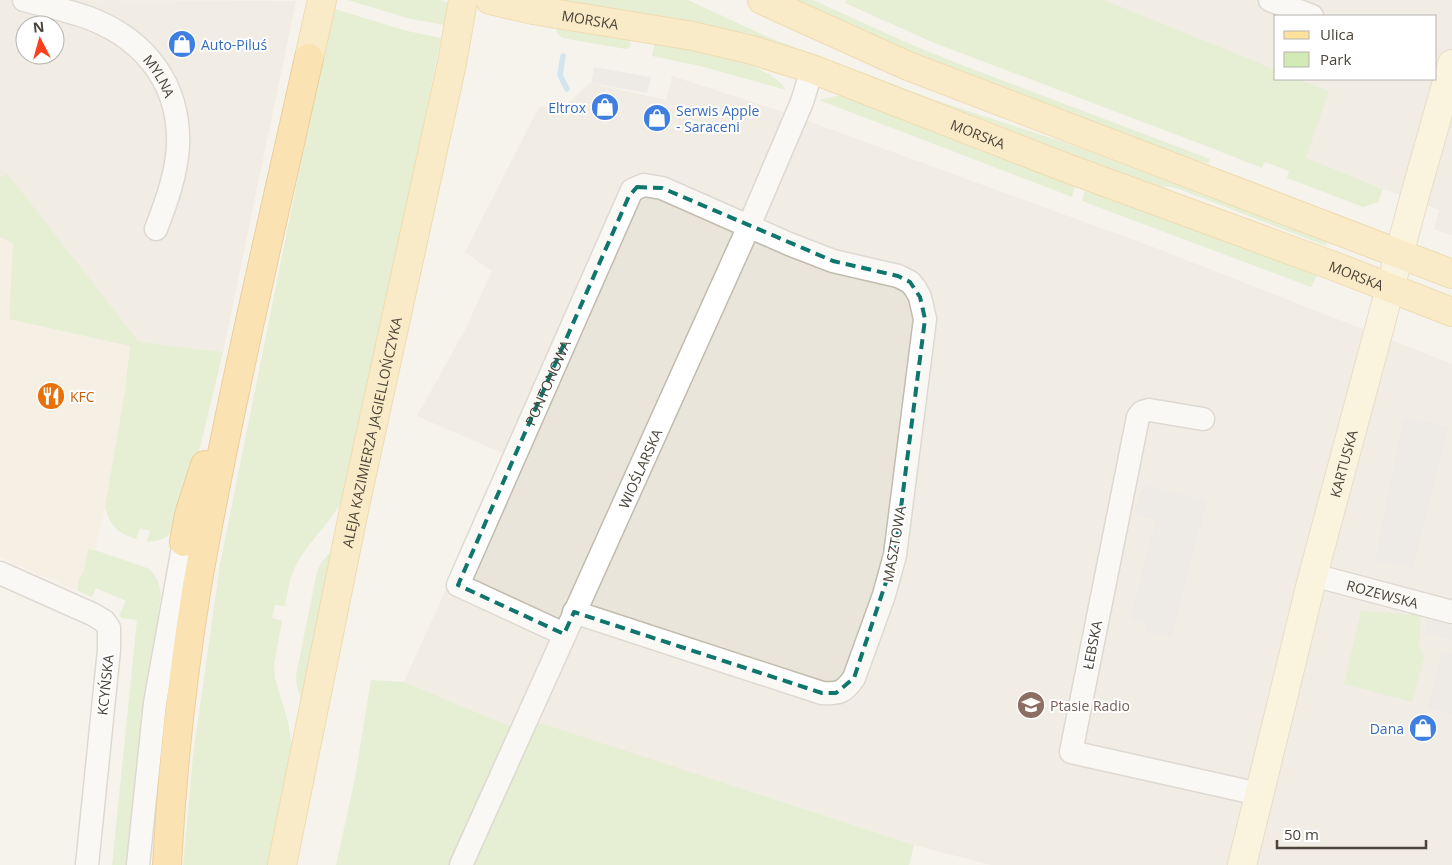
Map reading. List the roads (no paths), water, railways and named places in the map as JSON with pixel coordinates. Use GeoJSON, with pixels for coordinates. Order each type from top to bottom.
{"type":"FeatureCollection","features":[{"type":"Feature","properties":{"kind":"highway"},"geometry":{"type":"LineString","coordinates":[[167,865],[179,724],[198,580],[228,427],[309,58]]}},
{"type":"Feature","properties":{"kind":"highway"},"geometry":{"type":"LineString","coordinates":[[184,542],[188,515],[205,465],[228,427]]}},
{"type":"Feature","properties":{"kind":"main road"},"geometry":{"type":"LineString","coordinates":[[309,58],[322,0]]}},
{"type":"Feature","properties":{"kind":"main road","name":"ALEJA KAZIMIERZA JAGIELLOŃCZYKA"},"geometry":{"type":"LineString","coordinates":[[282,865],[354,510],[452,63],[463,0]]}},
{"type":"Feature","properties":{"kind":"main road","name":"MORSKA"},"geometry":{"type":"LineString","coordinates":[[490,0],[533,10],[693,36],[752,50],[812,69],[1064,167],[1331,265],[1452,312]]}},
{"type":"Feature","properties":{"kind":"main road"},"geometry":{"type":"LineString","coordinates":[[762,0],[908,66],[1452,274]]}},
{"type":"Feature","properties":{"kind":"street","name":"MYLNA"},"geometry":{"type":"LineString","coordinates":[[24,0],[93,19],[119,33],[135,44],[163,76],[176,116],[178,146],[168,198],[156,229]]}},
{"type":"Feature","properties":{"kind":"street"},"geometry":{"type":"LineString","coordinates":[[1270,0],[1309,15]]}},
{"type":"Feature","properties":{"kind":"street","name":"KARTUSKA"},"geometry":{"type":"LineString","coordinates":[[1242,865],[1314,575],[1399,254],[1446,66]]}},
{"type":"Feature","properties":{"kind":"street","name":"WIOŚLARSKA"},"geometry":{"type":"LineString","coordinates":[[461,865],[749,226],[802,102],[812,69]]}},
{"type":"Feature","properties":{"kind":"street","name":"PONTONOWA"},"geometry":{"type":"LineString","coordinates":[[564,634],[458,585],[629,196],[632,190],[644,185],[662,188],[749,226]]}},
{"type":"Feature","properties":{"kind":"street","name":"MASZTOWA"},"geometry":{"type":"LineString","coordinates":[[574,612],[822,693],[836,693],[846,689],[854,678],[884,595],[895,555],[926,319],[924,308],[920,297],[910,282],[898,276],[833,261],[749,226]]}},
{"type":"Feature","properties":{"kind":"street","name":"ŁEBSKA"},"geometry":{"type":"LineString","coordinates":[[1203,419],[1149,410],[1142,412],[1138,417],[1071,752],[1259,794]]}},
{"type":"Feature","properties":{"kind":"street"},"geometry":{"type":"LineString","coordinates":[[138,865],[155,703],[184,542]]}},
{"type":"Feature","properties":{"kind":"street","name":"KCYŃSKA"},"geometry":{"type":"LineString","coordinates":[[0,573],[92,614],[104,621],[109,628],[108,667],[87,865]]}},
{"type":"Feature","properties":{"kind":"street","name":"ROZEWSKA"},"geometry":{"type":"LineString","coordinates":[[1314,575],[1452,612]]}},
{"type":"Feature","properties":{"kind":"waterway"},"geometry":{"type":"LineString","coordinates":[[563,56],[560,75],[567,89]]}},
{"type":"Feature","properties":{"kind":"place","name":"Auto-Piluś"},"geometry":{"type":"Point","coordinates":[182,44]}},
{"type":"Feature","properties":{"kind":"place","name":"Eltrox"},"geometry":{"type":"Point","coordinates":[605,107]}},
{"type":"Feature","properties":{"kind":"place","name":"Serwis Apple - Saraceni"},"geometry":{"type":"Point","coordinates":[657,118]}},
{"type":"Feature","properties":{"kind":"place","name":"KFC"},"geometry":{"type":"Point","coordinates":[51,396]}},
{"type":"Feature","properties":{"kind":"place","name":"Ptasie Radio"},"geometry":{"type":"Point","coordinates":[1031,705]}},
{"type":"Feature","properties":{"kind":"place","name":"Dana"},"geometry":{"type":"Point","coordinates":[1423,728]}}]}
